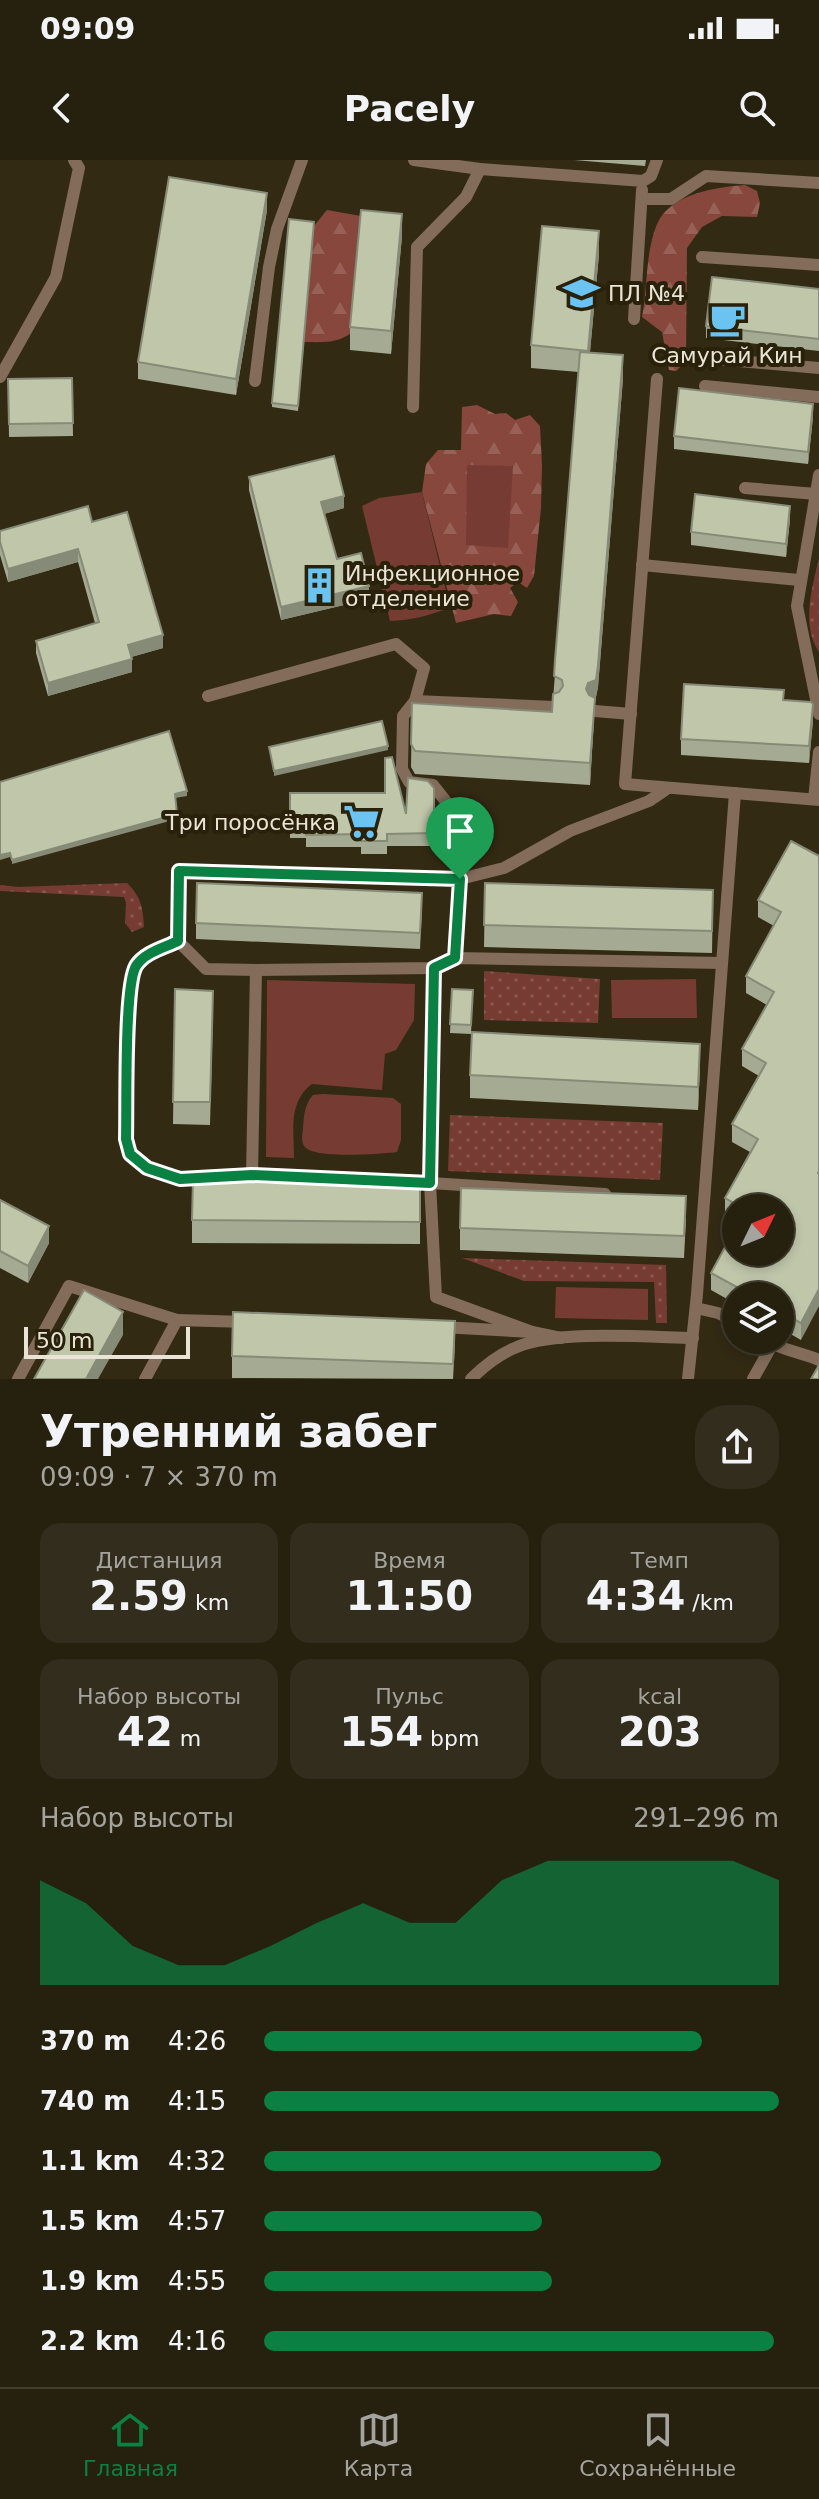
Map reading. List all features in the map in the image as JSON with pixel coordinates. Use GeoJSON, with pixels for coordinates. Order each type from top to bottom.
{"type":"FeatureCollection","features":[{"type":"Feature","properties":{"kind":"lane"},"geometry":{"type":"LineString","coordinates":[[0,377],[56,277],[79,168],[74,160]]}},
{"type":"Feature","properties":{"kind":"lane"},"geometry":{"type":"LineString","coordinates":[[255,381],[269,267],[277,229],[302,160]]}},
{"type":"Feature","properties":{"kind":"lane"},"geometry":{"type":"LineString","coordinates":[[414,160],[480,169],[643,181],[651,176],[657,160]]}},
{"type":"Feature","properties":{"kind":"lane"},"geometry":{"type":"LineString","coordinates":[[413,407],[417,247],[466,197],[480,169]]}},
{"type":"Feature","properties":{"kind":"lane"},"geometry":{"type":"LineString","coordinates":[[642,199],[671,199],[706,176],[819,183]]}},
{"type":"Feature","properties":{"kind":"lane"},"geometry":{"type":"LineString","coordinates":[[634,319],[643,181]]}},
{"type":"Feature","properties":{"kind":"lane"},"geometry":{"type":"LineString","coordinates":[[702,257],[819,265]]}},
{"type":"Feature","properties":{"kind":"lane"},"geometry":{"type":"LineString","coordinates":[[716,359],[819,368]]}},
{"type":"Feature","properties":{"kind":"lane"},"geometry":{"type":"LineString","coordinates":[[657,379],[625,784],[816,800],[819,752]]}},
{"type":"Feature","properties":{"kind":"lane"},"geometry":{"type":"LineString","coordinates":[[705,386],[819,397]]}},
{"type":"Feature","properties":{"kind":"lane"},"geometry":{"type":"LineString","coordinates":[[819,475],[797,606],[819,714]]}},
{"type":"Feature","properties":{"kind":"lane"},"geometry":{"type":"LineString","coordinates":[[745,488],[816,494]]}},
{"type":"Feature","properties":{"kind":"lane"},"geometry":{"type":"LineString","coordinates":[[642,565],[799,580]]}},
{"type":"Feature","properties":{"kind":"lane"},"geometry":{"type":"LineString","coordinates":[[208,696],[396,644],[424,668],[415,701],[403,716],[402,769],[409,782],[433,785],[451,808],[460,879],[455,958]]}},
{"type":"Feature","properties":{"kind":"lane"},"geometry":{"type":"LineString","coordinates":[[415,701],[554,707]]}},
{"type":"Feature","properties":{"kind":"lane"},"geometry":{"type":"LineString","coordinates":[[595,711],[631,714]]}},
{"type":"Feature","properties":{"kind":"lane"},"geometry":{"type":"LineString","coordinates":[[668,788],[649,801],[570,831],[504,868],[460,879],[179,871],[178,941],[206,969],[434,968],[455,958],[722,963]]}},
{"type":"Feature","properties":{"kind":"lane"},"geometry":{"type":"LineString","coordinates":[[688,1379],[735,793]]}},
{"type":"Feature","properties":{"kind":"lane"},"geometry":{"type":"LineString","coordinates":[[178,941],[143,957],[134,969],[130,998],[126,1139],[130,1154],[147,1168],[180,1179],[252,1175],[613,1194]]}},
{"type":"Feature","properties":{"kind":"lane"},"geometry":{"type":"LineString","coordinates":[[434,968],[430,1183],[436,1297],[532,1332],[561,1338]]}},
{"type":"Feature","properties":{"kind":"lane"},"geometry":{"type":"LineString","coordinates":[[252,1175],[256,970]]}},
{"type":"Feature","properties":{"kind":"lane"},"geometry":{"type":"LineString","coordinates":[[689,1199],[704,1200]]}},
{"type":"Feature","properties":{"kind":"lane"},"geometry":{"type":"LineString","coordinates":[[18,1379],[69,1286],[177,1320],[255,1323]]}},
{"type":"Feature","properties":{"kind":"lane"},"geometry":{"type":"LineString","coordinates":[[696,1308],[722,1315]]}},
{"type":"Feature","properties":{"kind":"lane"},"geometry":{"type":"LineString","coordinates":[[145,1379],[177,1320]]}},
{"type":"Feature","properties":{"kind":"lane"},"geometry":{"type":"LineString","coordinates":[[431,1327],[532,1332]]}},
{"type":"Feature","properties":{"kind":"lane"},"geometry":{"type":"LineString","coordinates":[[471,1379],[485,1365],[518,1346],[561,1338],[693,1338]]}},
{"type":"Feature","properties":{"kind":"lane"},"geometry":{"type":"LineString","coordinates":[[794,1350],[819,1360]]}},
{"type":"Feature","properties":{"kind":"lane"},"geometry":{"type":"LineString","coordinates":[[753,1379],[764,1354]]}},
{"type":"Feature","properties":{"kind":"shaded area"},"geometry":{"type":"Polygon","coordinates":[[[467,465],[513,466],[508,548],[466,545],[467,465]]]}},
{"type":"Feature","properties":{"kind":"shaded area"},"geometry":{"type":"Polygon","coordinates":[[[422,492],[450,607],[421,617],[390,621],[362,506],[379,498],[422,492]]]}},
{"type":"Feature","properties":{"kind":"shaded area"},"geometry":{"type":"Polygon","coordinates":[[[819,558],[819,652],[810,630],[809,618],[819,558]]]}},
{"type":"Feature","properties":{"kind":"shaded area"},"geometry":{"type":"Polygon","coordinates":[[[127,883],[138,898],[144,920],[144,927],[132,932],[125,923],[124,897],[0,891],[0,885],[127,883]]]}},
{"type":"Feature","properties":{"kind":"shaded area"},"geometry":{"type":"Polygon","coordinates":[[[484,971],[600,979],[598,1023],[484,1020],[484,971]]]}},
{"type":"Feature","properties":{"kind":"shaded area"},"geometry":{"type":"Polygon","coordinates":[[[696,979],[697,1018],[612,1018],[611,980],[696,979]]]}},
{"type":"Feature","properties":{"kind":"shaded area"},"geometry":{"type":"Polygon","coordinates":[[[267,980],[415,984],[414,1020],[396,1050],[385,1054],[382,1090],[312,1084],[304,1091],[296,1108],[294,1158],[266,1157],[267,980]]]}},
{"type":"Feature","properties":{"kind":"shaded area"},"geometry":{"type":"Polygon","coordinates":[[[313,1095],[393,1098],[401,1104],[401,1140],[397,1152],[334,1154],[311,1151],[305,1147],[302,1136],[306,1107],[313,1095]]]}},
{"type":"Feature","properties":{"kind":"shaded area"},"geometry":{"type":"Polygon","coordinates":[[[450,1115],[663,1123],[660,1180],[448,1171],[450,1115]]]}},
{"type":"Feature","properties":{"kind":"shaded area"},"geometry":{"type":"Polygon","coordinates":[[[462,1258],[666,1265],[667,1323],[656,1323],[654,1282],[524,1281],[462,1258]]]}},
{"type":"Feature","properties":{"kind":"shaded area"},"geometry":{"type":"Polygon","coordinates":[[[556,1287],[648,1289],[648,1320],[555,1318],[556,1287]]]}},
{"type":"Feature","properties":{"kind":"green space"},"geometry":{"type":"Polygon","coordinates":[[[745,185],[757,191],[760,203],[757,217],[722,216],[702,227],[687,248],[686,361],[676,371],[669,370],[662,332],[642,317],[650,247],[657,224],[663,214],[683,199],[708,190],[745,185]]]}},
{"type":"Feature","properties":{"kind":"green space"},"geometry":{"type":"Polygon","coordinates":[[[327,210],[361,216],[351,333],[334,341],[304,342],[314,226],[327,210]]]}},
{"type":"Feature","properties":{"kind":"green space"},"geometry":{"type":"Polygon","coordinates":[[[477,405],[495,414],[506,413],[515,420],[530,415],[540,426],[541,508],[534,576],[527,588],[518,582],[510,588],[518,602],[511,616],[494,614],[456,623],[422,492],[426,464],[438,450],[461,450],[462,407],[477,405]]]}},
{"type":"Feature","properties":{"kind":"building"},"geometry":{"type":"Polygon","coordinates":[[[169,177],[267,193],[236,379],[138,362],[169,177]]]}},
{"type":"Feature","properties":{"kind":"building"},"geometry":{"type":"Polygon","coordinates":[[[361,210],[402,214],[391,331],[350,327],[361,210]]]}},
{"type":"Feature","properties":{"kind":"building"},"geometry":{"type":"Polygon","coordinates":[[[289,219],[314,222],[298,406],[272,403],[289,219]]]}},
{"type":"Feature","properties":{"kind":"building"},"geometry":{"type":"Polygon","coordinates":[[[542,226],[599,231],[588,351],[531,345],[542,226]]]}},
{"type":"Feature","properties":{"kind":"building"},"geometry":{"type":"Polygon","coordinates":[[[712,277],[819,289],[819,339],[706,326],[712,277]]]}},
{"type":"Feature","properties":{"kind":"building"},"geometry":{"type":"Polygon","coordinates":[[[580,352],[623,355],[598,665],[596,680],[588,683],[586,689],[595,698],[590,763],[415,751],[411,744],[412,703],[552,712],[553,694],[563,686],[562,680],[554,676],[580,352]]]}},
{"type":"Feature","properties":{"kind":"building"},"geometry":{"type":"Polygon","coordinates":[[[72,378],[73,423],[9,424],[8,379],[72,378]]]}},
{"type":"Feature","properties":{"kind":"building"},"geometry":{"type":"Polygon","coordinates":[[[679,388],[813,404],[808,452],[674,436],[679,388]]]}},
{"type":"Feature","properties":{"kind":"building"},"geometry":{"type":"Polygon","coordinates":[[[334,456],[344,496],[321,502],[337,559],[361,553],[369,586],[281,607],[249,477],[334,456]]]}},
{"type":"Feature","properties":{"kind":"building"},"geometry":{"type":"Polygon","coordinates":[[[695,494],[790,506],[786,544],[691,532],[695,494]]]}},
{"type":"Feature","properties":{"kind":"building"},"geometry":{"type":"Polygon","coordinates":[[[88,506],[92,522],[127,512],[163,635],[128,645],[132,659],[48,683],[36,641],[99,622],[78,549],[8,569],[0,531],[88,506]]]}},
{"type":"Feature","properties":{"kind":"building"},"geometry":{"type":"Polygon","coordinates":[[[684,684],[784,690],[783,700],[811,702],[809,746],[681,739],[684,684]]]}},
{"type":"Feature","properties":{"kind":"building"},"geometry":{"type":"Polygon","coordinates":[[[382,721],[388,746],[274,771],[269,747],[382,721]]]}},
{"type":"Feature","properties":{"kind":"building"},"geometry":{"type":"Polygon","coordinates":[[[169,731],[187,791],[175,794],[177,814],[12,860],[10,853],[0,855],[0,782],[169,731]]]}},
{"type":"Feature","properties":{"kind":"building","name":"Три поросёнка"},"geometry":{"type":"Polygon","coordinates":[[[392,757],[406,814],[408,778],[428,781],[434,788],[434,833],[387,834],[387,841],[361,841],[361,834],[306,835],[306,825],[290,825],[290,793],[385,793],[385,758],[392,757]]]}},
{"type":"Feature","properties":{"kind":"building"},"geometry":{"type":"Polygon","coordinates":[[[791,841],[819,856],[819,1289],[801,1323],[794,1319],[794,1282],[727,1282],[711,1273],[722,1253],[722,1266],[794,1266],[794,1194],[727,1194],[758,1139],[732,1124],[766,1063],[742,1049],[774,992],[746,976],[781,912],[758,900],[791,841]]]}},
{"type":"Feature","properties":{"kind":"building"},"geometry":{"type":"Polygon","coordinates":[[[197,883],[422,893],[420,933],[196,923],[197,883]]]}},
{"type":"Feature","properties":{"kind":"building"},"geometry":{"type":"Polygon","coordinates":[[[485,883],[713,890],[712,931],[484,925],[485,883]]]}},
{"type":"Feature","properties":{"kind":"building"},"geometry":{"type":"Polygon","coordinates":[[[175,989],[213,991],[210,1102],[173,1102],[175,989]]]}},
{"type":"Feature","properties":{"kind":"building"},"geometry":{"type":"Polygon","coordinates":[[[452,989],[473,990],[471,1025],[450,1024],[452,989]]]}},
{"type":"Feature","properties":{"kind":"building"},"geometry":{"type":"Polygon","coordinates":[[[472,1032],[700,1044],[698,1087],[470,1075],[472,1032]]]}},
{"type":"Feature","properties":{"kind":"building"},"geometry":{"type":"Polygon","coordinates":[[[193,1180],[420,1187],[420,1222],[192,1220],[193,1180]]]}},
{"type":"Feature","properties":{"kind":"building"},"geometry":{"type":"Polygon","coordinates":[[[461,1188],[686,1196],[684,1236],[460,1228],[461,1188]]]}},
{"type":"Feature","properties":{"kind":"building"},"geometry":{"type":"Polygon","coordinates":[[[0,1200],[49,1226],[28,1266],[0,1251],[0,1200]]]}},
{"type":"Feature","properties":{"kind":"building"},"geometry":{"type":"Polygon","coordinates":[[[84,1290],[123,1312],[86,1379],[34,1379],[84,1290]]]}},
{"type":"Feature","properties":{"kind":"building"},"geometry":{"type":"Polygon","coordinates":[[[233,1312],[455,1321],[453,1364],[232,1356],[233,1312]]]}},
{"type":"Feature","properties":{"kind":"building"},"geometry":{"type":"Polygon","coordinates":[[[819,1365],[819,1379],[811,1379],[819,1365]]]}},
{"type":"Feature","properties":{"kind":"place","name":"ПЛ №4"},"geometry":{"type":"Point","coordinates":[582,293]}},
{"type":"Feature","properties":{"kind":"place","name":"Самурай Кин"},"geometry":{"type":"Point","coordinates":[727,319]}},
{"type":"Feature","properties":{"kind":"place","name":"Инфекционное отделение"},"geometry":{"type":"Point","coordinates":[319,586]}},
{"type":"Feature","properties":{"kind":"place","name":"Три поросёнка"},"geometry":{"type":"Point","coordinates":[362,822]}},
{"type":"Feature","properties":{"kind":"route"},"geometry":{"type":"LineString","coordinates":[[179,871],[460,879],[455,958],[434,968],[430,1183],[252,1175],[180,1179],[147,1168],[130,1154],[126,1139],[130,998],[134,969],[143,957],[178,941],[179,871]]}}]}
